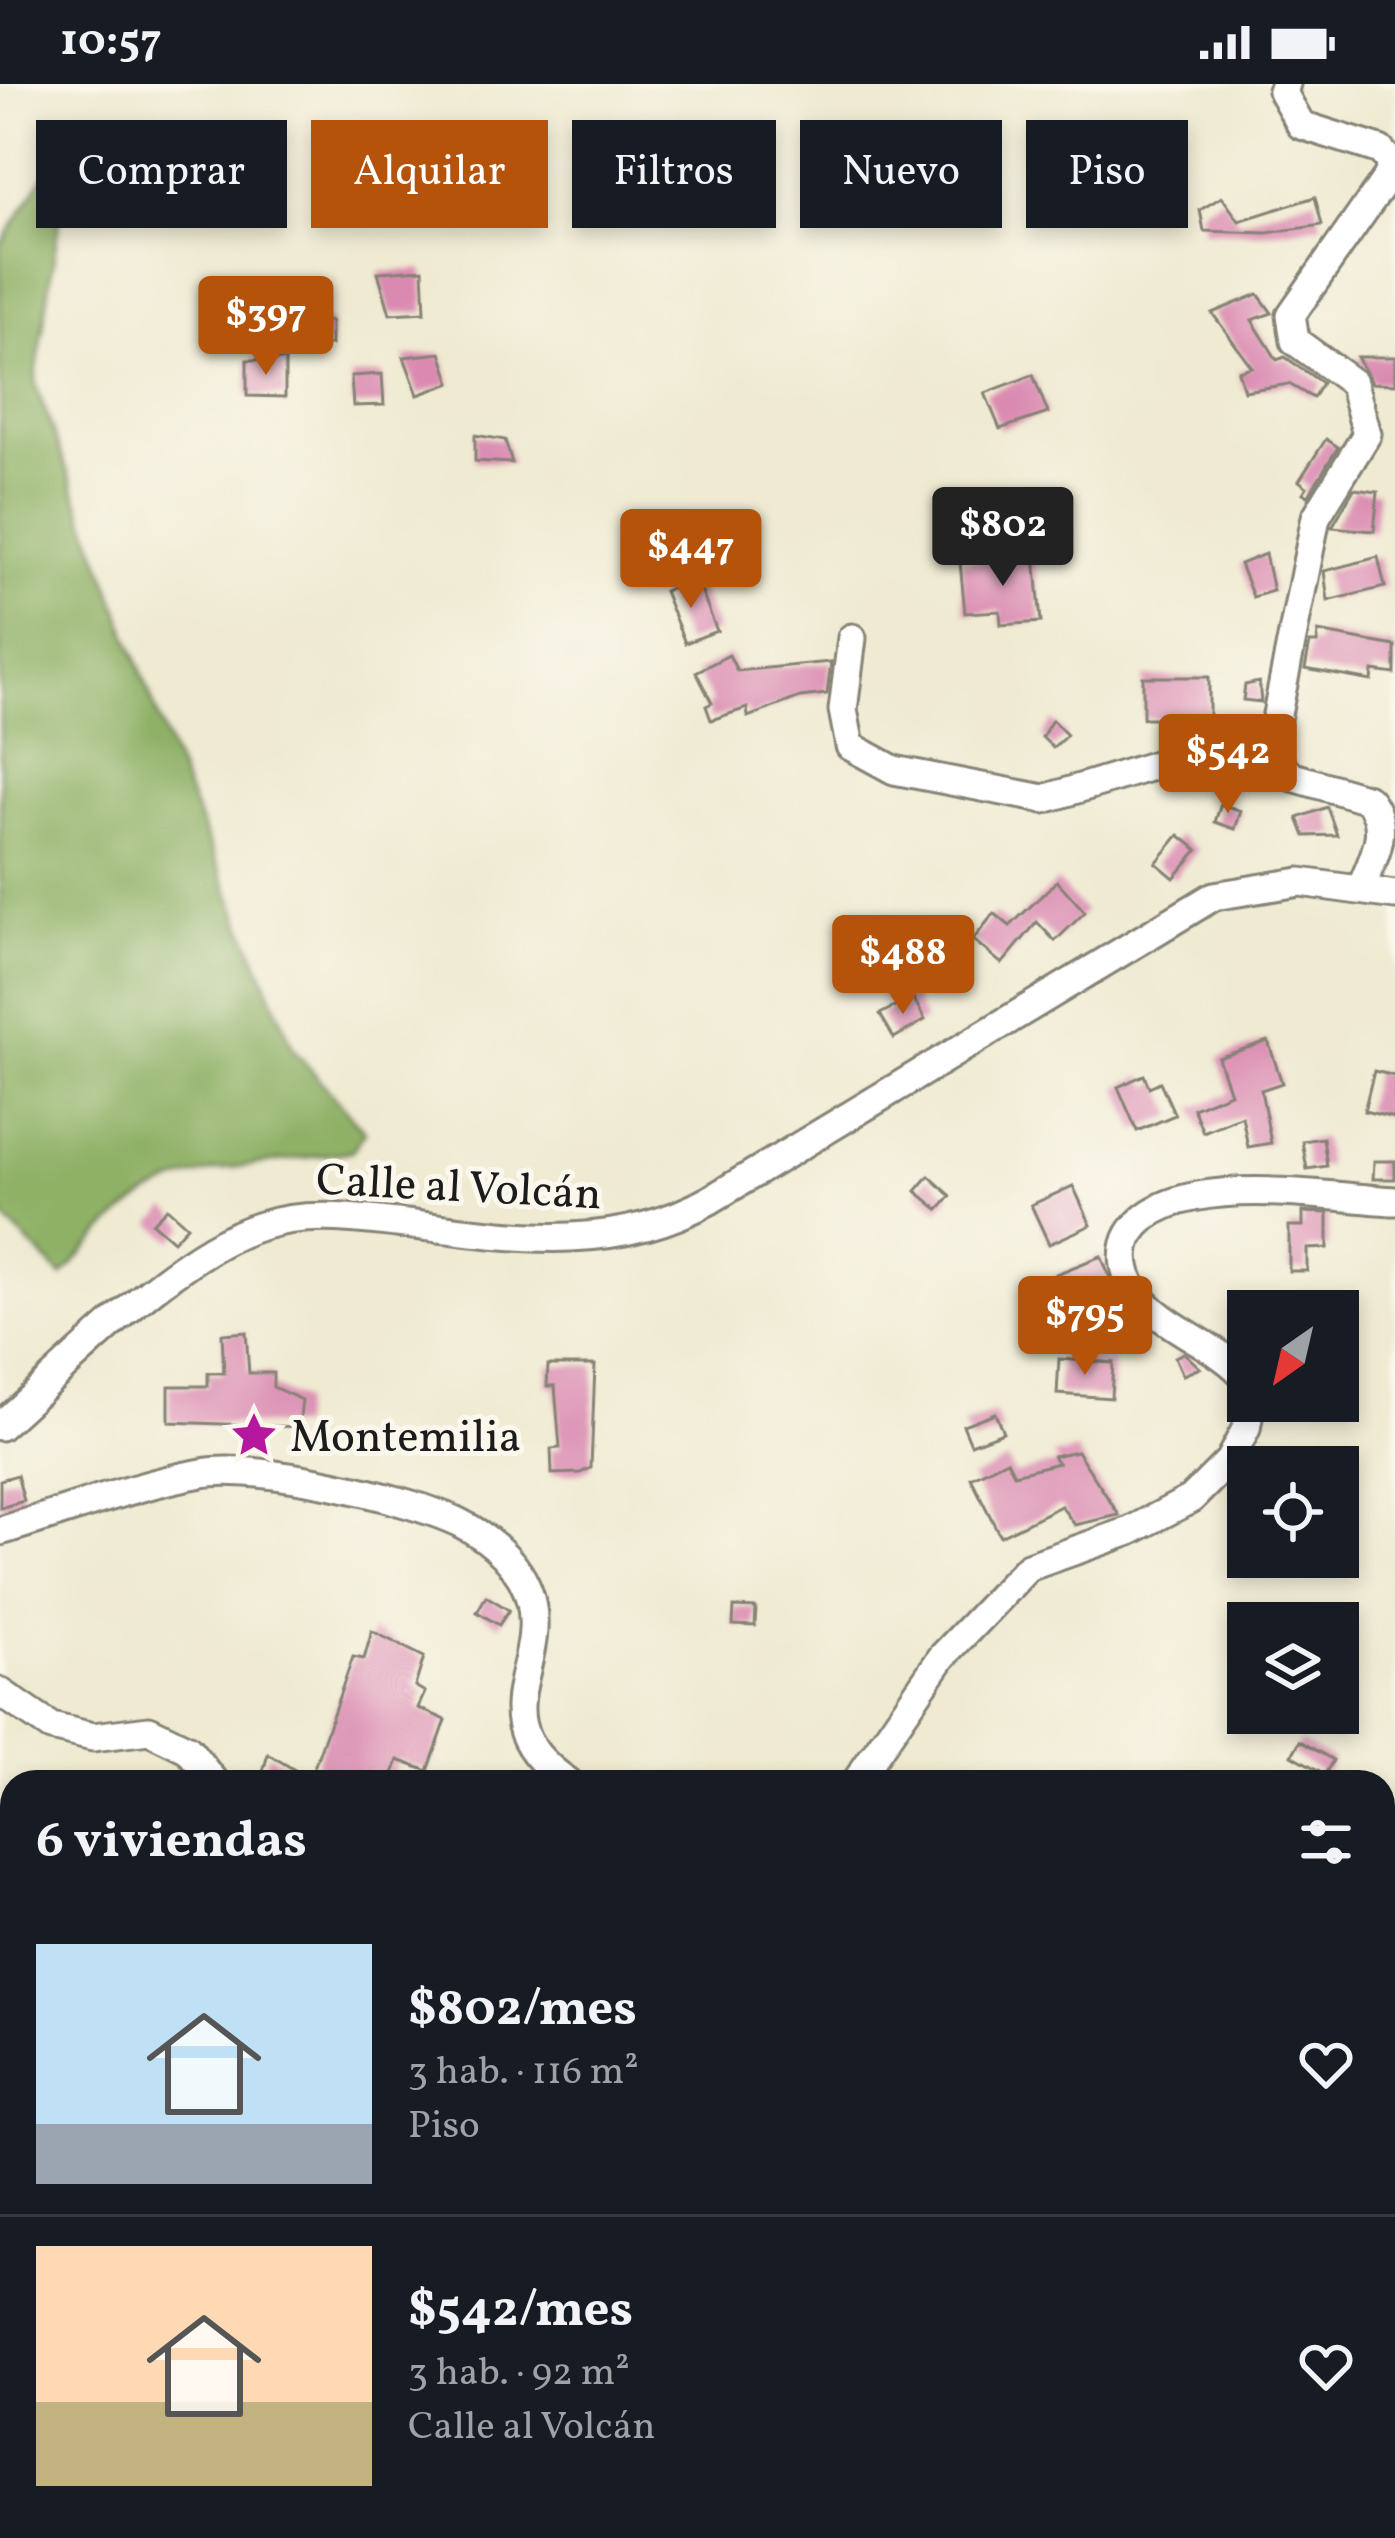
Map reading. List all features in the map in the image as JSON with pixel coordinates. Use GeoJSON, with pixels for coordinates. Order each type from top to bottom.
{"type":"FeatureCollection","features":[{"type":"Feature","properties":{"kind":"street"},"geometry":{"type":"LineString","coordinates":[[1269,755],[1316,518],[1367,434],[1353,383],[1295,341],[1291,315],[1390,173],[1389,160],[1380,150],[1301,125],[1282,91],[1286,84]]}},
{"type":"Feature","properties":{"kind":"street"},"geometry":{"type":"LineString","coordinates":[[852,638],[843,710],[850,746],[894,770],[1044,799],[1182,757],[1269,755],[1292,777],[1368,799],[1376,809],[1381,837],[1360,889]]}},
{"type":"Feature","properties":{"kind":"street","name":"Calle al Volcán"},"geometry":{"type":"LineString","coordinates":[[0,1426],[177,1272],[245,1231],[329,1216],[546,1240],[597,1238],[645,1228],[710,1199],[1214,896],[1282,882],[1395,895]]}},
{"type":"Feature","properties":{"kind":"street"},"geometry":{"type":"LineString","coordinates":[[1227,1364],[1137,1294],[1123,1257],[1132,1229],[1168,1200],[1202,1194],[1395,1201]]}},
{"type":"Feature","properties":{"kind":"street"},"geometry":{"type":"LineString","coordinates":[[864,1770],[941,1657],[1028,1567],[1130,1532],[1191,1499],[1229,1461],[1247,1422]]}},
{"type":"Feature","properties":{"kind":"street"},"geometry":{"type":"LineString","coordinates":[[0,1531],[205,1472],[268,1476],[349,1490],[460,1523],[519,1570],[532,1606],[517,1703],[539,1762],[551,1770]]}},
{"type":"Feature","properties":{"kind":"street"},"geometry":{"type":"LineString","coordinates":[[0,1692],[51,1727],[93,1737],[149,1730],[188,1749],[205,1770]]}},
{"type":"Feature","properties":{"kind":"green space"},"geometry":{"type":"Polygon","coordinates":[[[36,188],[36,228],[58,228],[35,383],[171,752],[294,1050],[365,1132],[352,1151],[228,1169],[159,1189],[119,1217],[62,1276],[0,1214],[0,246],[36,188]]]}},
{"type":"Feature","properties":{"kind":"building"},"geometry":{"type":"Polygon","coordinates":[[[1222,197],[1239,221],[1315,197],[1322,225],[1267,233],[1204,231],[1200,210],[1222,197]]]}},
{"type":"Feature","properties":{"kind":"building"},"geometry":{"type":"Polygon","coordinates":[[[423,269],[425,312],[390,314],[378,272],[423,269]]]}},
{"type":"Feature","properties":{"kind":"building"},"geometry":{"type":"Polygon","coordinates":[[[1258,294],[1272,313],[1252,320],[1277,360],[1285,357],[1322,383],[1313,398],[1289,384],[1244,391],[1238,371],[1252,367],[1212,313],[1258,294]]]}},
{"type":"Feature","properties":{"kind":"building"},"geometry":{"type":"Polygon","coordinates":[[[306,321],[331,321],[331,345],[305,344],[306,321]]]}},
{"type":"Feature","properties":{"kind":"building"},"geometry":{"type":"Polygon","coordinates":[[[441,353],[451,383],[418,395],[404,357],[441,353]]]}},
{"type":"Feature","properties":{"kind":"building"},"geometry":{"type":"Polygon","coordinates":[[[1357,357],[1395,357],[1395,384],[1372,383],[1357,357]]]}},
{"type":"Feature","properties":{"kind":"building"},"geometry":{"type":"Polygon","coordinates":[[[247,360],[285,360],[285,397],[247,396],[247,360]]]}},
{"type":"Feature","properties":{"kind":"building"},"geometry":{"type":"Polygon","coordinates":[[[382,374],[384,405],[353,406],[351,376],[382,374]]]}},
{"type":"Feature","properties":{"kind":"building"},"geometry":{"type":"Polygon","coordinates":[[[1033,375],[1048,413],[1000,429],[985,393],[1033,375]]]}},
{"type":"Feature","properties":{"kind":"building"},"geometry":{"type":"Polygon","coordinates":[[[475,435],[505,440],[512,463],[475,461],[475,435]]]}},
{"type":"Feature","properties":{"kind":"building"},"geometry":{"type":"Polygon","coordinates":[[[1326,439],[1338,447],[1308,496],[1303,493],[1307,487],[1299,481],[1326,439]]]}},
{"type":"Feature","properties":{"kind":"building"},"geometry":{"type":"Polygon","coordinates":[[[1354,489],[1378,492],[1374,531],[1332,527],[1354,489]]]}},
{"type":"Feature","properties":{"kind":"building"},"geometry":{"type":"Polygon","coordinates":[[[1265,554],[1273,591],[1253,597],[1240,564],[1265,554]]]}},
{"type":"Feature","properties":{"kind":"building"},"geometry":{"type":"Polygon","coordinates":[[[1035,556],[1041,622],[1001,625],[1000,611],[965,613],[960,562],[1035,556]]]}},
{"type":"Feature","properties":{"kind":"building"},"geometry":{"type":"Polygon","coordinates":[[[1378,557],[1385,587],[1328,601],[1324,571],[1378,557]]]}},
{"type":"Feature","properties":{"kind":"building"},"geometry":{"type":"Polygon","coordinates":[[[696,578],[717,631],[685,643],[664,591],[696,578]]]}},
{"type":"Feature","properties":{"kind":"building"},"geometry":{"type":"Polygon","coordinates":[[[1318,632],[1395,646],[1395,674],[1373,671],[1372,681],[1305,669],[1310,643],[1317,643],[1318,632]]]}},
{"type":"Feature","properties":{"kind":"building"},"geometry":{"type":"Polygon","coordinates":[[[729,655],[737,671],[831,662],[827,694],[800,697],[748,717],[747,708],[711,720],[706,706],[712,703],[696,672],[729,655]]]}},
{"type":"Feature","properties":{"kind":"building"},"geometry":{"type":"Polygon","coordinates":[[[1143,677],[1209,677],[1209,718],[1143,718],[1143,677]]]}},
{"type":"Feature","properties":{"kind":"building"},"geometry":{"type":"Polygon","coordinates":[[[1259,682],[1261,702],[1243,700],[1245,685],[1259,682]]]}},
{"type":"Feature","properties":{"kind":"building"},"geometry":{"type":"Polygon","coordinates":[[[1052,720],[1067,735],[1053,748],[1042,737],[1052,720]]]}},
{"type":"Feature","properties":{"kind":"building"},"geometry":{"type":"Polygon","coordinates":[[[1221,804],[1241,811],[1235,829],[1215,822],[1221,804]]]}},
{"type":"Feature","properties":{"kind":"building"},"geometry":{"type":"Polygon","coordinates":[[[1327,807],[1337,835],[1305,836],[1298,818],[1327,807]]]}},
{"type":"Feature","properties":{"kind":"building"},"geometry":{"type":"Polygon","coordinates":[[[1179,835],[1198,850],[1174,878],[1156,863],[1179,835]]]}},
{"type":"Feature","properties":{"kind":"building"},"geometry":{"type":"Polygon","coordinates":[[[1057,881],[1085,912],[1055,941],[1037,922],[1002,964],[973,940],[994,913],[1010,926],[1057,881]]]}},
{"type":"Feature","properties":{"kind":"building"},"geometry":{"type":"Polygon","coordinates":[[[913,997],[925,1020],[894,1038],[880,1014],[913,997]]]}},
{"type":"Feature","properties":{"kind":"building"},"geometry":{"type":"Polygon","coordinates":[[[1268,1041],[1282,1083],[1261,1090],[1271,1143],[1248,1147],[1242,1116],[1203,1132],[1193,1108],[1230,1093],[1218,1058],[1268,1041]]]}},
{"type":"Feature","properties":{"kind":"building"},"geometry":{"type":"Polygon","coordinates":[[[1374,1071],[1395,1076],[1395,1118],[1364,1111],[1374,1071]]]}},
{"type":"Feature","properties":{"kind":"building"},"geometry":{"type":"Polygon","coordinates":[[[1144,1075],[1149,1087],[1160,1082],[1175,1115],[1137,1131],[1118,1087],[1144,1075]]]}},
{"type":"Feature","properties":{"kind":"building"},"geometry":{"type":"Polygon","coordinates":[[[1323,1138],[1327,1166],[1307,1169],[1302,1141],[1323,1138]]]}},
{"type":"Feature","properties":{"kind":"building"},"geometry":{"type":"Polygon","coordinates":[[[1374,1161],[1395,1161],[1395,1179],[1373,1179],[1374,1161]]]}},
{"type":"Feature","properties":{"kind":"building"},"geometry":{"type":"Polygon","coordinates":[[[929,1176],[951,1196],[939,1210],[916,1191],[929,1176]]]}},
{"type":"Feature","properties":{"kind":"building"},"geometry":{"type":"Polygon","coordinates":[[[1073,1186],[1091,1225],[1049,1244],[1031,1205],[1073,1186]]]}},
{"type":"Feature","properties":{"kind":"building"},"geometry":{"type":"Polygon","coordinates":[[[167,1208],[187,1226],[173,1241],[152,1223],[167,1208]]]}},
{"type":"Feature","properties":{"kind":"building"},"geometry":{"type":"Polygon","coordinates":[[[1303,1212],[1328,1213],[1328,1248],[1307,1249],[1307,1271],[1289,1271],[1289,1226],[1303,1226],[1303,1212]]]}},
{"type":"Feature","properties":{"kind":"building"},"geometry":{"type":"Polygon","coordinates":[[[1101,1256],[1117,1295],[1094,1305],[1089,1292],[1068,1301],[1056,1274],[1101,1256]]]}},
{"type":"Feature","properties":{"kind":"building"},"geometry":{"type":"Polygon","coordinates":[[[246,1332],[249,1373],[273,1373],[273,1387],[302,1400],[299,1427],[169,1422],[169,1386],[208,1386],[208,1373],[224,1373],[222,1334],[246,1332]]]}},
{"type":"Feature","properties":{"kind":"building"},"geometry":{"type":"Polygon","coordinates":[[[1184,1353],[1200,1368],[1183,1375],[1175,1357],[1184,1353]]]}},
{"type":"Feature","properties":{"kind":"building"},"geometry":{"type":"Polygon","coordinates":[[[1059,1359],[1113,1363],[1111,1398],[1057,1394],[1059,1359]]]}},
{"type":"Feature","properties":{"kind":"building"},"geometry":{"type":"Polygon","coordinates":[[[548,1365],[595,1365],[591,1468],[580,1473],[552,1474],[551,1449],[560,1448],[555,1386],[547,1386],[548,1365]]]}},
{"type":"Feature","properties":{"kind":"building"},"geometry":{"type":"Polygon","coordinates":[[[995,1413],[1003,1432],[971,1444],[963,1425],[995,1413]]]}},
{"type":"Feature","properties":{"kind":"building"},"geometry":{"type":"Polygon","coordinates":[[[1077,1451],[1119,1515],[1075,1525],[1061,1506],[1000,1536],[971,1478],[1007,1460],[1014,1474],[1058,1463],[1053,1456],[1077,1451]]]}},
{"type":"Feature","properties":{"kind":"building"},"geometry":{"type":"Polygon","coordinates":[[[17,1475],[24,1501],[0,1508],[0,1480],[17,1475]]]}},
{"type":"Feature","properties":{"kind":"building"},"geometry":{"type":"Polygon","coordinates":[[[486,1596],[509,1610],[499,1625],[477,1612],[486,1596]]]}},
{"type":"Feature","properties":{"kind":"building"},"geometry":{"type":"Polygon","coordinates":[[[734,1607],[756,1608],[755,1626],[733,1625],[734,1607]]]}},
{"type":"Feature","properties":{"kind":"building"},"geometry":{"type":"Polygon","coordinates":[[[372,1631],[424,1657],[415,1686],[425,1692],[418,1708],[446,1720],[428,1770],[398,1760],[394,1770],[313,1770],[353,1657],[364,1659],[372,1631]]]}},
{"type":"Feature","properties":{"kind":"building"},"geometry":{"type":"Polygon","coordinates":[[[1300,1741],[1333,1760],[1327,1770],[1318,1770],[1292,1755],[1300,1741]]]}},
{"type":"Feature","properties":{"kind":"building"},"geometry":{"type":"Polygon","coordinates":[[[268,1754],[295,1770],[263,1770],[268,1754]]]}},
{"type":"Feature","properties":{"kind":"place","name":"Montemilia"},"geometry":{"type":"Point","coordinates":[254,1435]}}]}
